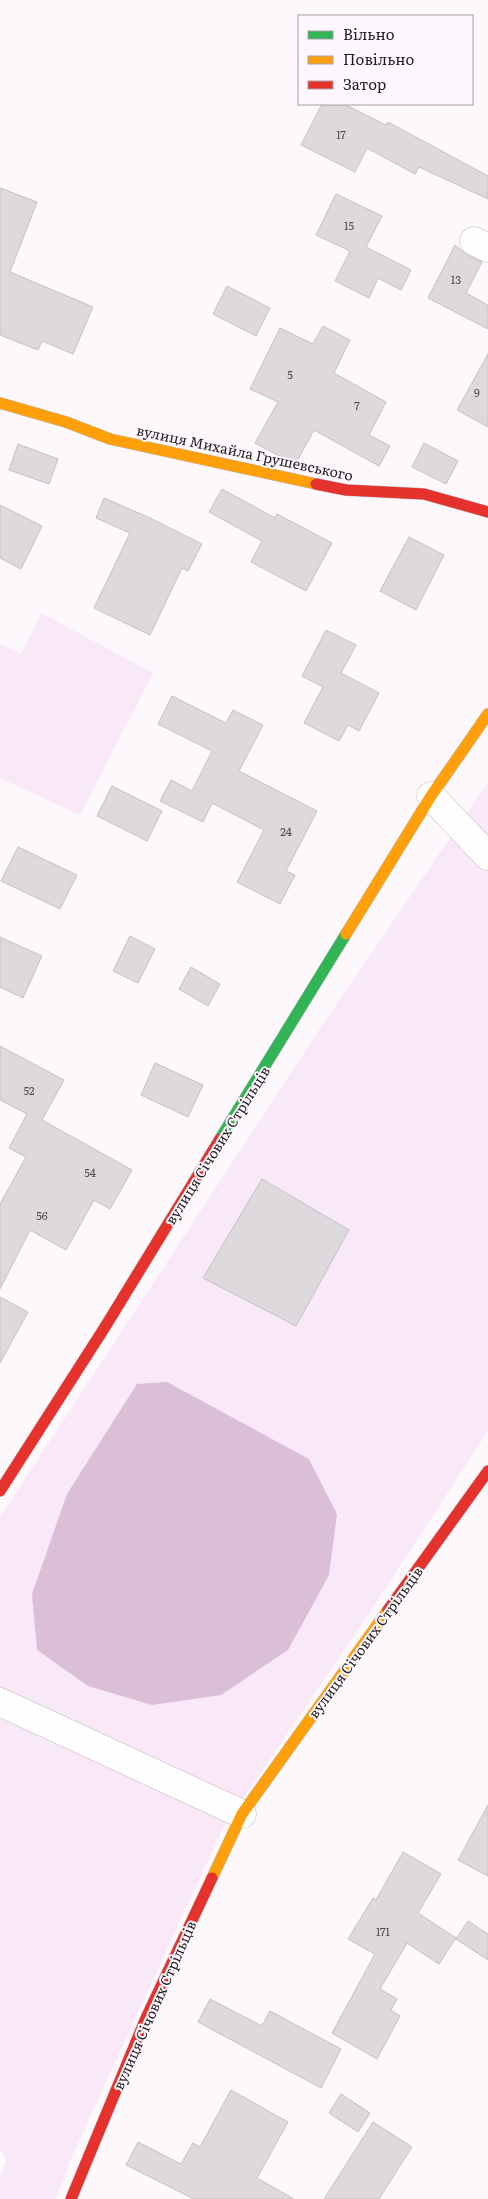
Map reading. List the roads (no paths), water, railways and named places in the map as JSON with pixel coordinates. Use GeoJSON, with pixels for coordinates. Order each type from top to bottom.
{"type":"FeatureCollection","features":[{"type":"Feature","properties":{"kind":"street","name":"вулиця Михайла Грушевського"},"geometry":{"type":"LineString","coordinates":[[0,402],[66,422],[110,439],[346,490],[424,494],[488,512]]}},
{"type":"Feature","properties":{"kind":"street","name":"вулиця Січових Стрільців"},"geometry":{"type":"LineString","coordinates":[[0,1491],[110,1318],[431,796],[488,714]]}},
{"type":"Feature","properties":{"kind":"street"},"geometry":{"type":"LineString","coordinates":[[431,796],[488,856]]}},
{"type":"Feature","properties":{"kind":"street","name":"вулиця Січових Стрільців"},"geometry":{"type":"LineString","coordinates":[[70,2199],[146,2018],[242,1814],[488,1471]]}},
{"type":"Feature","properties":{"kind":"street"},"geometry":{"type":"LineString","coordinates":[[0,1702],[242,1814]]}}]}
